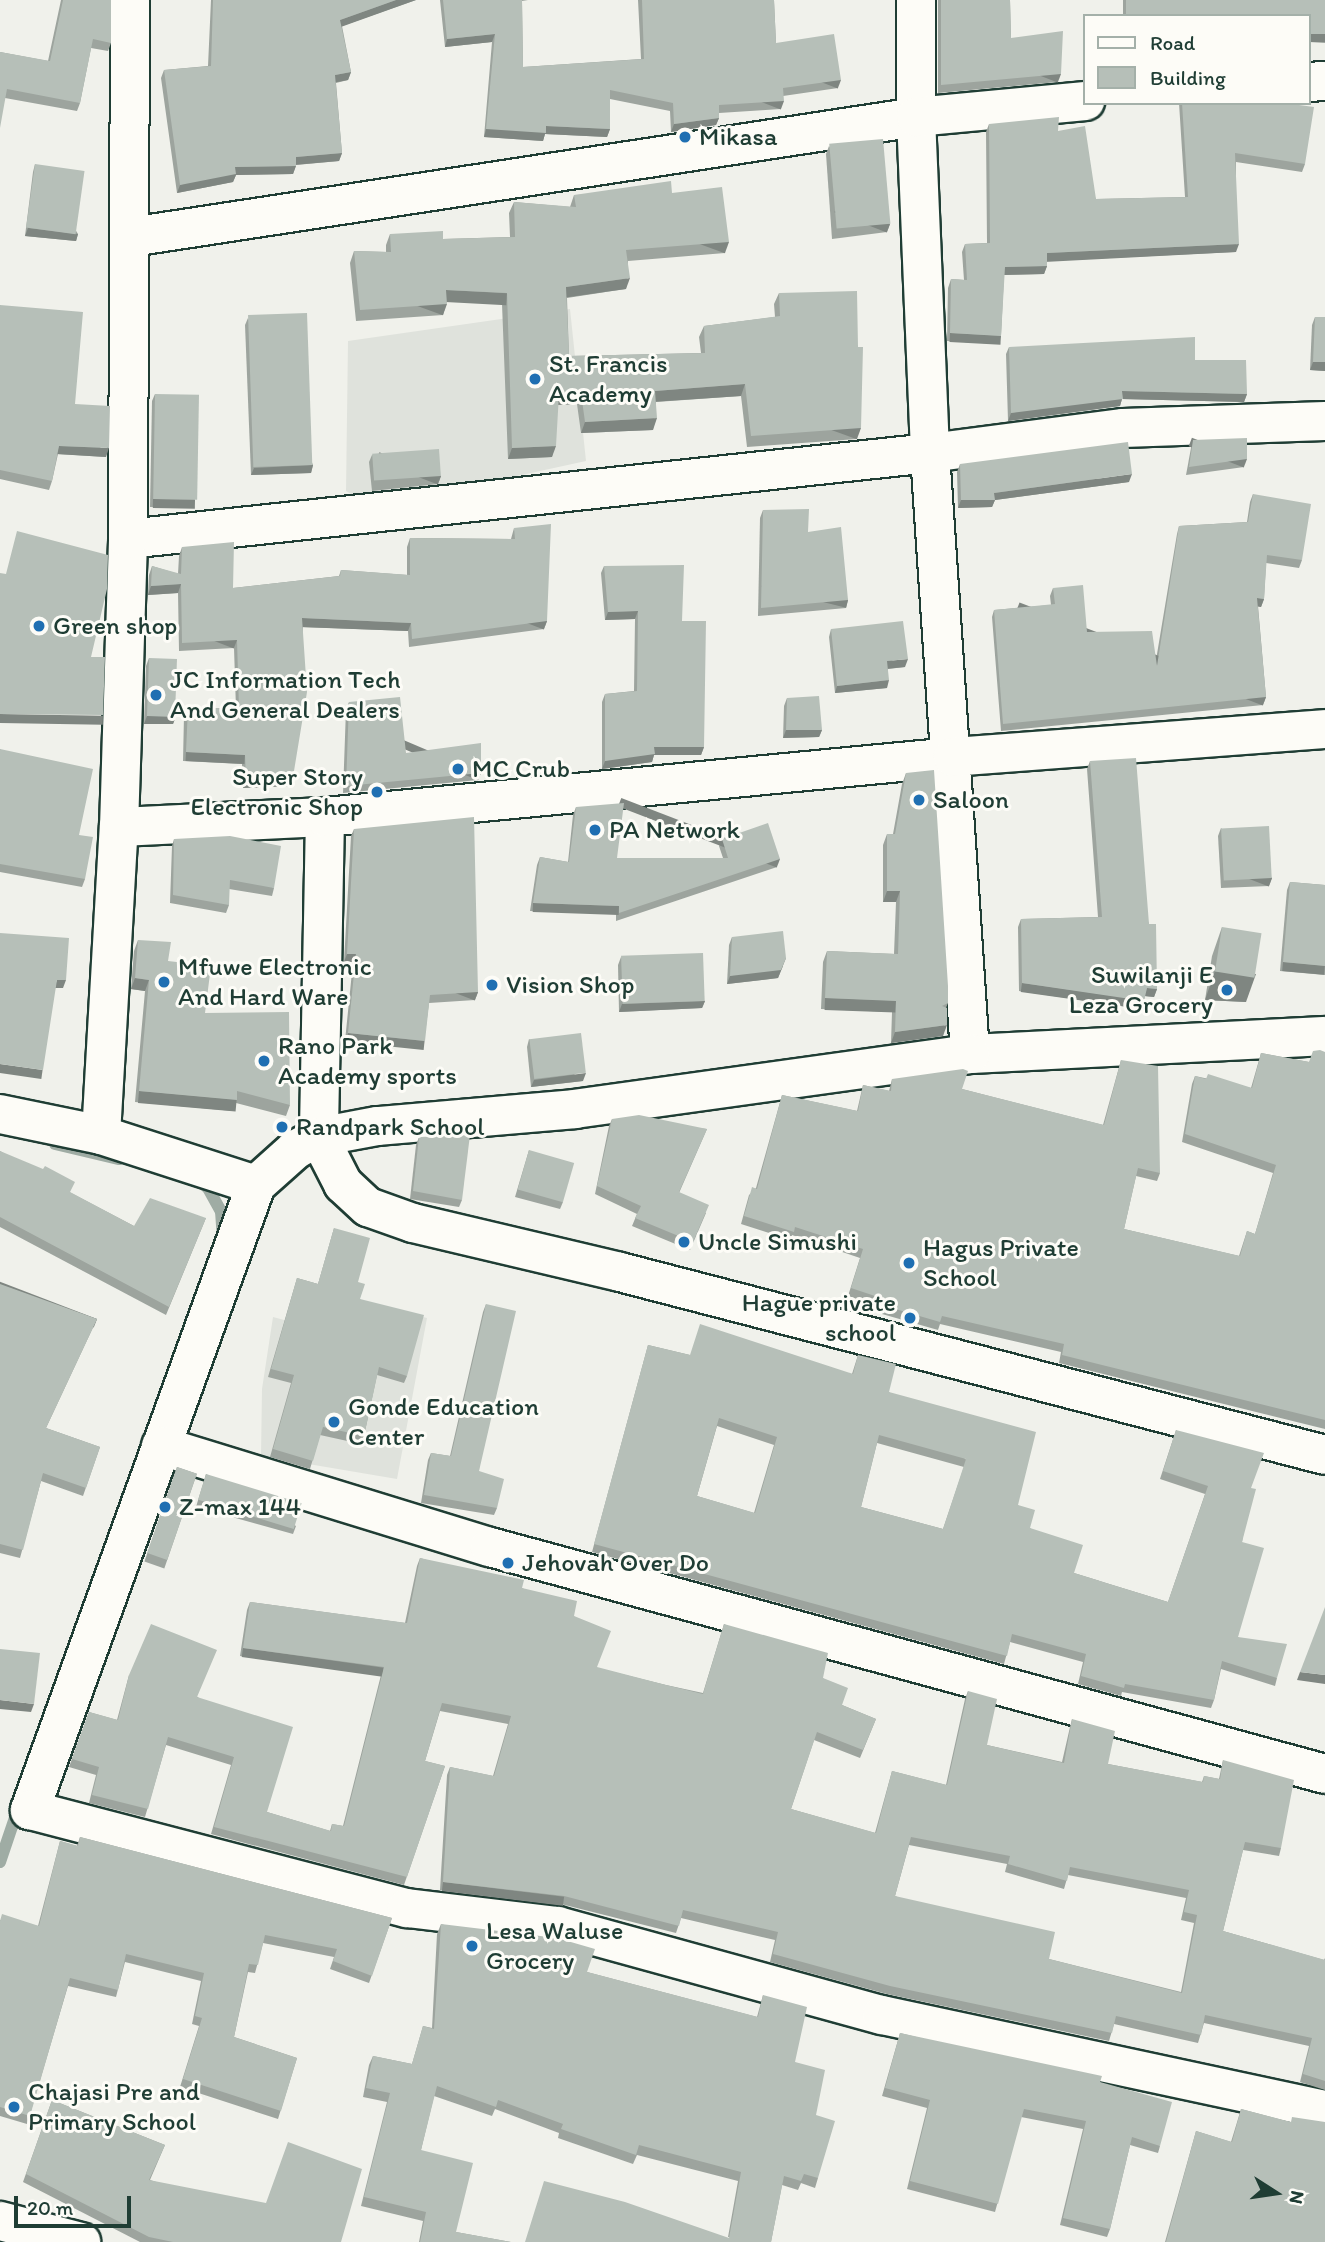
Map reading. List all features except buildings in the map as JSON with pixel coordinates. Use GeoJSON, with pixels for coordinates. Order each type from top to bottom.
{"type":"FeatureCollection","features":[{"type":"Feature","properties":{"kind":"street"},"geometry":{"type":"LineString","coordinates":[[101,1135],[118,827],[128,539],[130,0]]}},
{"type":"Feature","properties":{"kind":"street"},"geometry":{"type":"LineString","coordinates":[[916,0],[916,117],[930,453],[953,757],[970,1054]]}},
{"type":"Feature","properties":{"kind":"street"},"geometry":{"type":"LineString","coordinates":[[131,237],[916,117],[1084,101]]}},
{"type":"Feature","properties":{"kind":"street"},"geometry":{"type":"LineString","coordinates":[[128,539],[930,453],[1123,428],[1325,421]]}},
{"type":"Feature","properties":{"kind":"street"},"geometry":{"type":"LineString","coordinates":[[118,827],[325,817],[953,757],[1325,729]]}},
{"type":"Feature","properties":{"kind":"street"},"geometry":{"type":"LineString","coordinates":[[325,817],[319,1138],[343,1184],[368,1207],[413,1223],[620,1272],[1325,1455]]}},
{"type":"Feature","properties":{"kind":"street"},"geometry":{"type":"LineString","coordinates":[[1325,1036],[970,1054],[576,1109],[377,1126],[319,1138],[295,1150],[256,1185],[30,1810],[407,1909],[558,1926],[882,2015],[1325,2110]]}},
{"type":"Feature","properties":{"kind":"street"},"geometry":{"type":"LineString","coordinates":[[0,1114],[101,1135],[256,1185]]}},
{"type":"Feature","properties":{"kind":"street"},"geometry":{"type":"LineString","coordinates":[[161,1446],[490,1547],[1325,1774]]}},
{"type":"Feature","properties":{"kind":"street"},"geometry":{"type":"LineString","coordinates":[[0,2221],[81,2242]]}},
{"type":"Feature","properties":{"kind":"shaded area"},"geometry":{"type":"Polygon","coordinates":[[[570,309],[586,461],[467,487],[358,498],[346,491],[348,341],[570,309]]]}},
{"type":"Feature","properties":{"kind":"shaded area","name":"Gonde Education Center"},"geometry":{"type":"Polygon","coordinates":[[[364,1302],[427,1318],[397,1479],[261,1456],[262,1389],[273,1317],[351,1338],[364,1302]]]}},
{"type":"Feature","properties":{"kind":"waterway"},"geometry":{"type":"LineString","coordinates":[[55,1144],[119,1159]]}},
{"type":"Feature","properties":{"kind":"waterway"},"geometry":{"type":"LineString","coordinates":[[197,1180],[208,1188],[221,1211],[223,1237]]}},
{"type":"Feature","properties":{"kind":"waterway"},"geometry":{"type":"LineString","coordinates":[[0,1862],[19,1806]]}},
{"type":"Feature","properties":{"kind":"place","name":"Mikasa"},"geometry":{"type":"Point","coordinates":[685,137]}},
{"type":"Feature","properties":{"kind":"place","name":"St. Francis Academy"},"geometry":{"type":"Point","coordinates":[535,379]}},
{"type":"Feature","properties":{"kind":"place","name":"Green shop"},"geometry":{"type":"Point","coordinates":[39,626]}},
{"type":"Feature","properties":{"kind":"place","name":"JC Information Tech And General Dealers"},"geometry":{"type":"Point","coordinates":[156,695]}},
{"type":"Feature","properties":{"kind":"place","name":"MC Crub"},"geometry":{"type":"Point","coordinates":[458,769]}},
{"type":"Feature","properties":{"kind":"place","name":"Super Story Electronic Shop"},"geometry":{"type":"Point","coordinates":[377,792]}},
{"type":"Feature","properties":{"kind":"place","name":"Saloon"},"geometry":{"type":"Point","coordinates":[919,800]}},
{"type":"Feature","properties":{"kind":"place","name":"PA Network"},"geometry":{"type":"Point","coordinates":[595,830]}},
{"type":"Feature","properties":{"kind":"place","name":"Mfuwe Electronic And Hard Ware"},"geometry":{"type":"Point","coordinates":[164,982]}},
{"type":"Feature","properties":{"kind":"place","name":"Vision Shop"},"geometry":{"type":"Point","coordinates":[492,985]}},
{"type":"Feature","properties":{"kind":"place","name":"Suwilanji E Leza Grocery"},"geometry":{"type":"Point","coordinates":[1227,990]}},
{"type":"Feature","properties":{"kind":"place","name":"Rano Park Academy sports"},"geometry":{"type":"Point","coordinates":[264,1061]}},
{"type":"Feature","properties":{"kind":"place","name":"Randpark School"},"geometry":{"type":"Point","coordinates":[282,1127]}},
{"type":"Feature","properties":{"kind":"place","name":"Uncle Simushi"},"geometry":{"type":"Point","coordinates":[684,1242]}},
{"type":"Feature","properties":{"kind":"place","name":"Hagus Private School"},"geometry":{"type":"Point","coordinates":[909,1263]}},
{"type":"Feature","properties":{"kind":"place","name":"Hague private school"},"geometry":{"type":"Point","coordinates":[910,1318]}},
{"type":"Feature","properties":{"kind":"place","name":"Gonde Education Center"},"geometry":{"type":"Point","coordinates":[334,1422]}},
{"type":"Feature","properties":{"kind":"place","name":"Z-max 144"},"geometry":{"type":"Point","coordinates":[165,1507]}},
{"type":"Feature","properties":{"kind":"place","name":"Jehovah Over Do"},"geometry":{"type":"Point","coordinates":[508,1563]}},
{"type":"Feature","properties":{"kind":"place","name":"Lesa Waluse Grocery"},"geometry":{"type":"Point","coordinates":[472,1946]}},
{"type":"Feature","properties":{"kind":"place","name":"Chajasi Pre and Primary School"},"geometry":{"type":"Point","coordinates":[14,2107]}}]}
